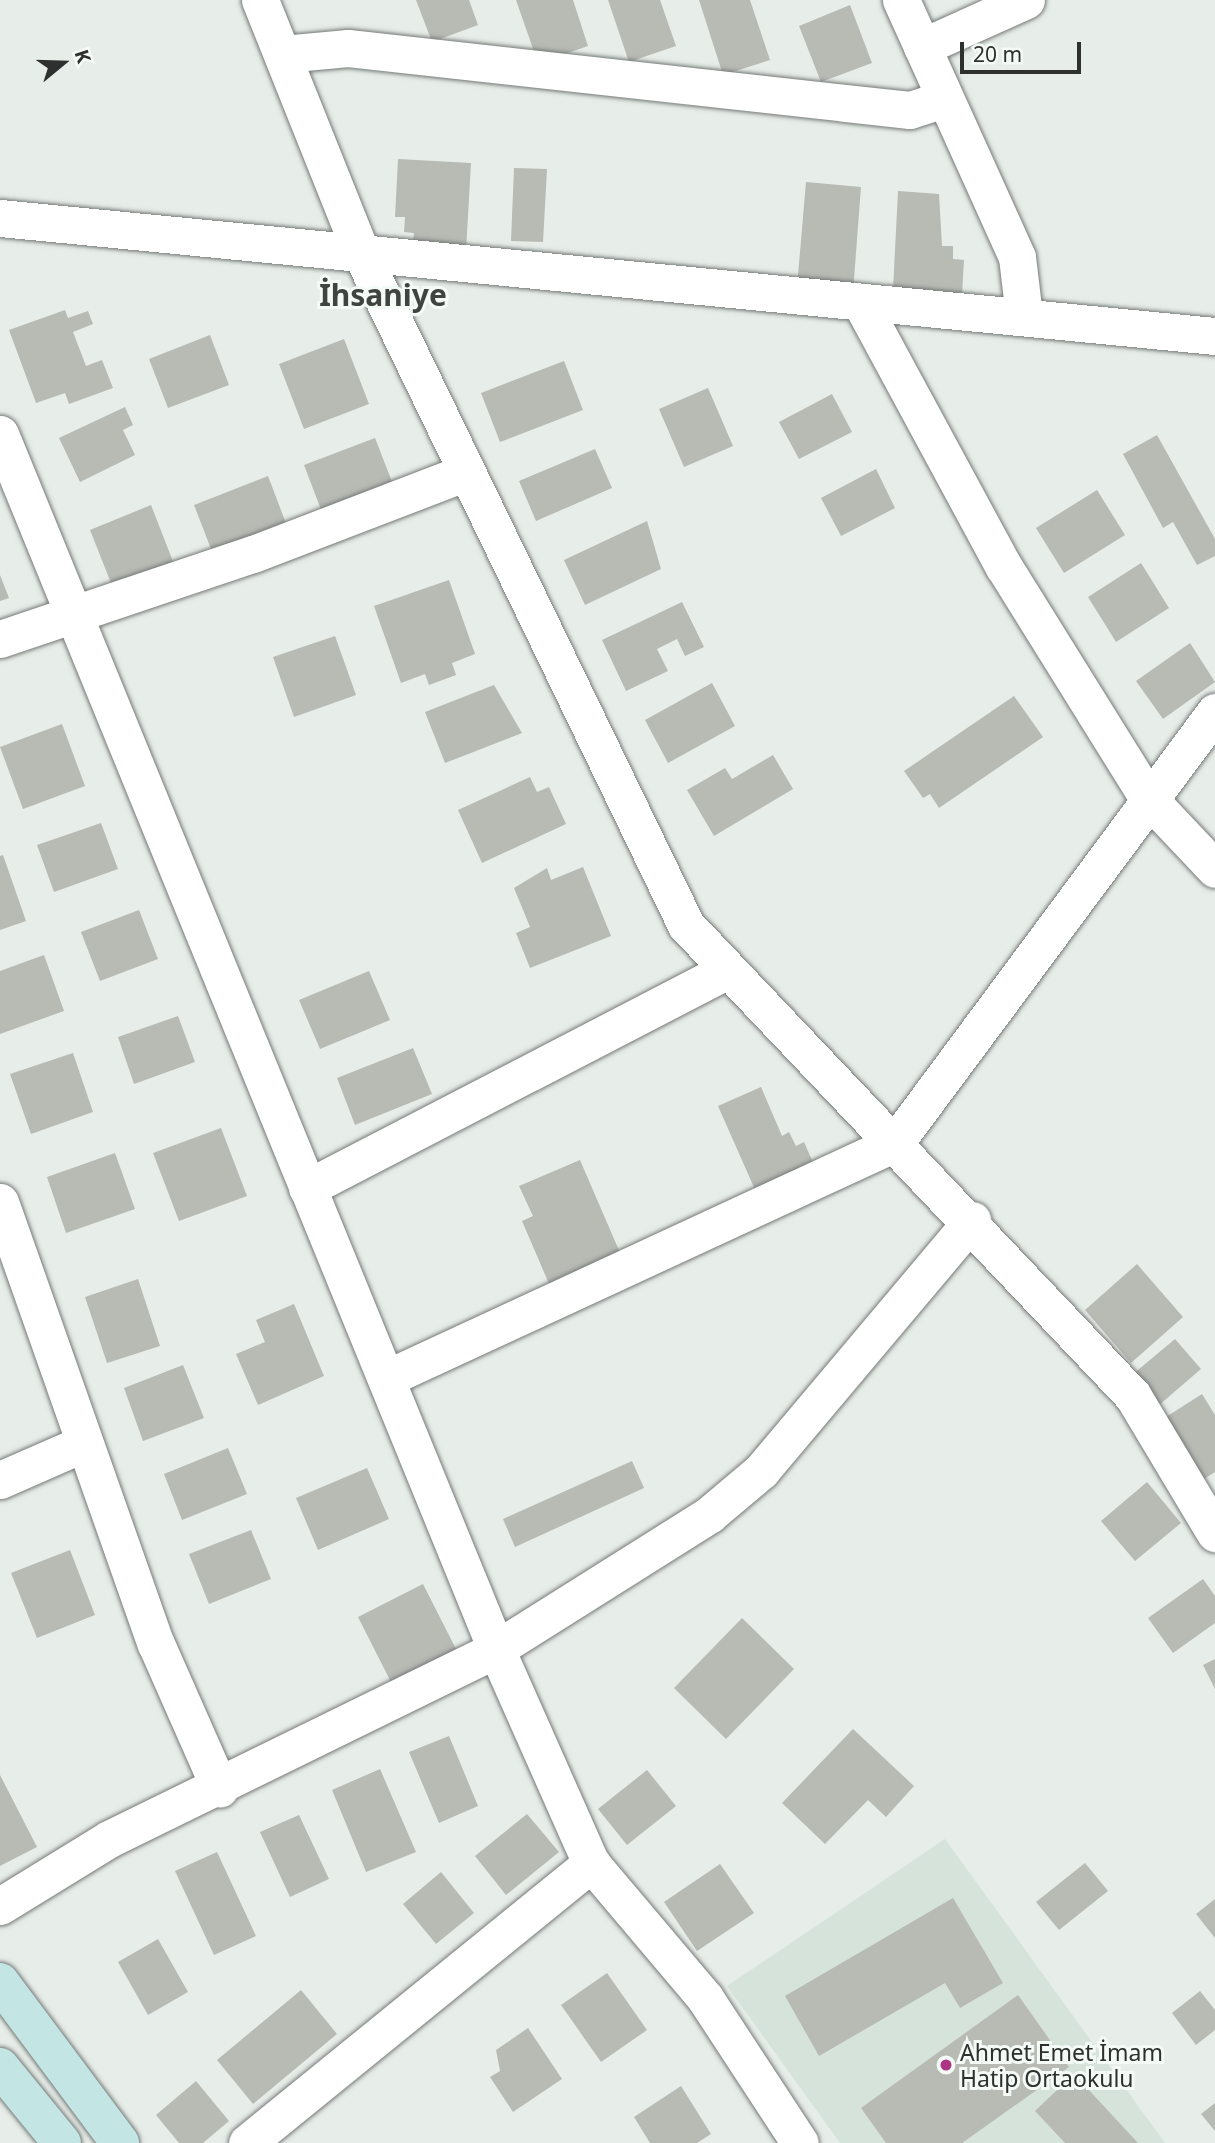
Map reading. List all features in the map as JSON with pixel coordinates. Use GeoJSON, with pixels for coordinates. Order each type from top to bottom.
{"type":"FeatureCollection","features":[{"type":"Feature","properties":{"kind":"main road"},"geometry":{"type":"LineString","coordinates":[[0,1982],[120,2143]]}},
{"type":"Feature","properties":{"kind":"main road"},"geometry":{"type":"LineString","coordinates":[[0,2067],[62,2143]]}},
{"type":"Feature","properties":{"kind":"street"},"geometry":{"type":"LineString","coordinates":[[260,0],[360,253],[464,473],[686,925],[725,971],[972,1220],[1133,1396],[1205,1485],[1215,1533]]}},
{"type":"Feature","properties":{"kind":"street"},"geometry":{"type":"LineString","coordinates":[[901,0],[1017,257],[1024,316]]}},
{"type":"Feature","properties":{"kind":"street"},"geometry":{"type":"LineString","coordinates":[[922,47],[1027,0]]}},
{"type":"Feature","properties":{"kind":"street"},"geometry":{"type":"LineString","coordinates":[[283,54],[348,48],[910,110],[944,99]]}},
{"type":"Feature","properties":{"kind":"street"},"geometry":{"type":"LineString","coordinates":[[0,218],[1215,336]]}},
{"type":"Feature","properties":{"kind":"street"},"geometry":{"type":"LineString","coordinates":[[861,303],[1004,567],[1147,797],[1215,869]]}},
{"type":"Feature","properties":{"kind":"street"},"geometry":{"type":"LineString","coordinates":[[0,434],[496,1649],[591,1863],[705,1998],[800,2143]]}},
{"type":"Feature","properties":{"kind":"street"},"geometry":{"type":"LineString","coordinates":[[0,639],[72,610],[253,554],[464,473]]}},
{"type":"Feature","properties":{"kind":"street"},"geometry":{"type":"LineString","coordinates":[[387,1378],[895,1143],[1147,797],[1215,712]]}},
{"type":"Feature","properties":{"kind":"street"},"geometry":{"type":"LineString","coordinates":[[307,1188],[725,971]]}},
{"type":"Feature","properties":{"kind":"street"},"geometry":{"type":"LineString","coordinates":[[0,1202],[82,1444],[156,1644],[220,1789]]}},
{"type":"Feature","properties":{"kind":"street"},"geometry":{"type":"LineString","coordinates":[[0,1906],[109,1839],[220,1789],[496,1649],[658,1549],[761,1471],[972,1220]]}},
{"type":"Feature","properties":{"kind":"street"},"geometry":{"type":"LineString","coordinates":[[0,1480],[82,1444]]}},
{"type":"Feature","properties":{"kind":"street"},"geometry":{"type":"LineString","coordinates":[[247,2143],[591,1863]]}},
{"type":"Feature","properties":{"kind":"shaded area","name":"Ahmet Emet İmam Hatip Ortaokulu"},"geometry":{"type":"Polygon","coordinates":[[[945,1839],[1165,2143],[840,2143],[727,1986],[945,1839]]]}},
{"type":"Feature","properties":{"kind":"building"},"geometry":{"type":"Polygon","coordinates":[[[416,0],[469,0],[478,25],[432,42],[416,0]]]}},
{"type":"Feature","properties":{"kind":"building"},"geometry":{"type":"Polygon","coordinates":[[[516,0],[573,0],[588,46],[538,63],[516,0]]]}},
{"type":"Feature","properties":{"kind":"building"},"geometry":{"type":"Polygon","coordinates":[[[608,0],[660,0],[676,46],[629,62],[608,0]]]}},
{"type":"Feature","properties":{"kind":"building"},"geometry":{"type":"Polygon","coordinates":[[[699,0],[750,0],[770,60],[723,75],[699,0]]]}},
{"type":"Feature","properties":{"kind":"building"},"geometry":{"type":"Polygon","coordinates":[[[850,5],[872,63],[821,82],[799,26],[850,5]]]}},
{"type":"Feature","properties":{"kind":"building"},"geometry":{"type":"Polygon","coordinates":[[[398,159],[471,163],[466,251],[412,248],[414,233],[404,232],[405,217],[395,217],[398,159]]]}},
{"type":"Feature","properties":{"kind":"building"},"geometry":{"type":"Polygon","coordinates":[[[514,168],[547,169],[543,242],[511,241],[514,168]]]}},
{"type":"Feature","properties":{"kind":"building"},"geometry":{"type":"Polygon","coordinates":[[[806,182],[861,187],[853,292],[797,287],[806,182]]]}},
{"type":"Feature","properties":{"kind":"building"},"geometry":{"type":"Polygon","coordinates":[[[898,191],[939,194],[942,246],[953,246],[953,259],[964,260],[962,295],[893,290],[898,191]]]}},
{"type":"Feature","properties":{"kind":"building"},"geometry":{"type":"Polygon","coordinates":[[[65,310],[68,318],[88,311],[93,324],[73,332],[86,366],[102,360],[113,388],[69,404],[65,393],[36,403],[9,330],[65,310]]]}},
{"type":"Feature","properties":{"kind":"building"},"geometry":{"type":"Polygon","coordinates":[[[210,335],[229,385],[168,408],[149,359],[210,335]]]}},
{"type":"Feature","properties":{"kind":"building"},"geometry":{"type":"Polygon","coordinates":[[[344,339],[369,404],[304,429],[279,364],[344,339]]]}},
{"type":"Feature","properties":{"kind":"building"},"geometry":{"type":"Polygon","coordinates":[[[564,361],[583,410],[500,442],[481,393],[564,361]]]}},
{"type":"Feature","properties":{"kind":"building"},"geometry":{"type":"Polygon","coordinates":[[[708,388],[733,446],[684,467],[659,409],[708,388]]]}},
{"type":"Feature","properties":{"kind":"building"},"geometry":{"type":"Polygon","coordinates":[[[832,394],[852,432],[799,459],[779,422],[832,394]]]}},
{"type":"Feature","properties":{"kind":"building"},"geometry":{"type":"Polygon","coordinates":[[[125,407],[133,425],[123,430],[135,455],[80,482],[59,438],[125,407]]]}},
{"type":"Feature","properties":{"kind":"building"},"geometry":{"type":"Polygon","coordinates":[[[1157,435],[1215,539],[1215,556],[1197,565],[1173,522],[1163,528],[1123,454],[1157,435]]]}},
{"type":"Feature","properties":{"kind":"building"},"geometry":{"type":"Polygon","coordinates":[[[375,438],[396,492],[325,520],[304,465],[375,438]]]}},
{"type":"Feature","properties":{"kind":"building"},"geometry":{"type":"Polygon","coordinates":[[[595,449],[612,488],[536,521],[519,481],[595,449]]]}},
{"type":"Feature","properties":{"kind":"building"},"geometry":{"type":"Polygon","coordinates":[[[876,469],[895,508],[841,536],[821,498],[876,469]]]}},
{"type":"Feature","properties":{"kind":"building"},"geometry":{"type":"Polygon","coordinates":[[[268,476],[287,526],[213,554],[194,505],[268,476]]]}},
{"type":"Feature","properties":{"kind":"building"},"geometry":{"type":"Polygon","coordinates":[[[1097,490],[1125,535],[1064,573],[1036,528],[1097,490]]]}},
{"type":"Feature","properties":{"kind":"building"},"geometry":{"type":"Polygon","coordinates":[[[151,505],[174,564],[113,588],[90,530],[151,505]]]}},
{"type":"Feature","properties":{"kind":"building"},"geometry":{"type":"Polygon","coordinates":[[[647,521],[661,569],[585,605],[564,560],[647,521]]]}},
{"type":"Feature","properties":{"kind":"building"},"geometry":{"type":"Polygon","coordinates":[[[1141,563],[1169,608],[1116,642],[1088,597],[1141,563]]]}},
{"type":"Feature","properties":{"kind":"building"},"geometry":{"type":"Polygon","coordinates":[[[0,575],[9,598],[0,601],[0,575]]]}},
{"type":"Feature","properties":{"kind":"building"},"geometry":{"type":"Polygon","coordinates":[[[449,580],[475,654],[452,663],[456,675],[429,685],[425,674],[401,683],[374,606],[449,580]]]}},
{"type":"Feature","properties":{"kind":"building"},"geometry":{"type":"Polygon","coordinates":[[[682,602],[704,647],[685,656],[677,639],[657,649],[668,671],[626,691],[602,640],[682,602]]]}},
{"type":"Feature","properties":{"kind":"building"},"geometry":{"type":"Polygon","coordinates":[[[335,636],[356,695],[294,717],[273,657],[335,636]]]}},
{"type":"Feature","properties":{"kind":"building"},"geometry":{"type":"Polygon","coordinates":[[[1190,643],[1215,682],[1163,719],[1136,681],[1190,643]]]}},
{"type":"Feature","properties":{"kind":"building"},"geometry":{"type":"Polygon","coordinates":[[[712,683],[735,726],[668,763],[645,720],[712,683]]]}},
{"type":"Feature","properties":{"kind":"building"},"geometry":{"type":"Polygon","coordinates":[[[494,685],[522,733],[445,763],[425,712],[494,685]]]}},
{"type":"Feature","properties":{"kind":"building"},"geometry":{"type":"Polygon","coordinates":[[[1014,696],[1043,737],[939,808],[930,794],[923,798],[904,771],[1014,696]]]}},
{"type":"Feature","properties":{"kind":"building"},"geometry":{"type":"Polygon","coordinates":[[[62,724],[85,786],[23,809],[0,747],[62,724]]]}},
{"type":"Feature","properties":{"kind":"building"},"geometry":{"type":"Polygon","coordinates":[[[773,755],[793,789],[714,836],[687,790],[725,768],[732,779],[773,755]]]}},
{"type":"Feature","properties":{"kind":"building"},"geometry":{"type":"Polygon","coordinates":[[[530,777],[537,792],[549,787],[566,824],[482,863],[458,810],[530,777]]]}},
{"type":"Feature","properties":{"kind":"building"},"geometry":{"type":"Polygon","coordinates":[[[101,823],[118,869],[54,892],[37,845],[101,823]]]}},
{"type":"Feature","properties":{"kind":"building"},"geometry":{"type":"Polygon","coordinates":[[[3,855],[26,921],[0,930],[0,856],[3,855]]]}},
{"type":"Feature","properties":{"kind":"building"},"geometry":{"type":"Polygon","coordinates":[[[583,867],[611,936],[530,968],[516,933],[530,927],[514,888],[547,868],[551,880],[583,867]]]}},
{"type":"Feature","properties":{"kind":"building"},"geometry":{"type":"Polygon","coordinates":[[[139,910],[158,959],[100,981],[81,932],[139,910]]]}},
{"type":"Feature","properties":{"kind":"building"},"geometry":{"type":"Polygon","coordinates":[[[44,955],[64,1011],[0,1034],[0,971],[44,955]]]}},
{"type":"Feature","properties":{"kind":"building"},"geometry":{"type":"Polygon","coordinates":[[[369,971],[390,1020],[320,1049],[299,1000],[369,971]]]}},
{"type":"Feature","properties":{"kind":"building"},"geometry":{"type":"Polygon","coordinates":[[[178,1016],[195,1062],[134,1084],[118,1037],[178,1016]]]}},
{"type":"Feature","properties":{"kind":"building"},"geometry":{"type":"Polygon","coordinates":[[[413,1048],[432,1094],[355,1125],[337,1078],[413,1048]]]}},
{"type":"Feature","properties":{"kind":"building"},"geometry":{"type":"Polygon","coordinates":[[[73,1053],[93,1112],[31,1134],[10,1074],[73,1053]]]}},
{"type":"Feature","properties":{"kind":"building"},"geometry":{"type":"Polygon","coordinates":[[[761,1087],[782,1136],[789,1132],[796,1146],[804,1142],[819,1176],[760,1201],[718,1106],[761,1087]]]}},
{"type":"Feature","properties":{"kind":"building"},"geometry":{"type":"Polygon","coordinates":[[[221,1128],[247,1196],[179,1221],[153,1153],[221,1128]]]}},
{"type":"Feature","properties":{"kind":"building"},"geometry":{"type":"Polygon","coordinates":[[[115,1153],[135,1209],[66,1233],[47,1177],[115,1153]]]}},
{"type":"Feature","properties":{"kind":"building"},"geometry":{"type":"Polygon","coordinates":[[[580,1160],[624,1262],[553,1293],[522,1221],[533,1216],[519,1186],[580,1160]]]}},
{"type":"Feature","properties":{"kind":"building"},"geometry":{"type":"Polygon","coordinates":[[[1137,1264],[1183,1317],[1131,1363],[1085,1310],[1137,1264]]]}},
{"type":"Feature","properties":{"kind":"building"},"geometry":{"type":"Polygon","coordinates":[[[138,1279],[160,1346],[107,1363],[85,1297],[138,1279]]]}},
{"type":"Feature","properties":{"kind":"building"},"geometry":{"type":"Polygon","coordinates":[[[294,1304],[324,1376],[258,1405],[236,1354],[265,1342],[256,1320],[294,1304]]]}},
{"type":"Feature","properties":{"kind":"building"},"geometry":{"type":"Polygon","coordinates":[[[1175,1339],[1201,1369],[1158,1406],[1132,1375],[1175,1339]]]}},
{"type":"Feature","properties":{"kind":"building"},"geometry":{"type":"Polygon","coordinates":[[[183,1365],[204,1418],[143,1441],[124,1388],[183,1365]]]}},
{"type":"Feature","properties":{"kind":"building"},"geometry":{"type":"Polygon","coordinates":[[[1202,1394],[1215,1415],[1215,1472],[1204,1479],[1166,1417],[1202,1394]]]}},
{"type":"Feature","properties":{"kind":"building"},"geometry":{"type":"Polygon","coordinates":[[[228,1448],[247,1494],[182,1520],[164,1474],[228,1448]]]}},
{"type":"Feature","properties":{"kind":"building"},"geometry":{"type":"Polygon","coordinates":[[[632,1461],[644,1488],[515,1547],[503,1519],[632,1461]]]}},
{"type":"Feature","properties":{"kind":"building"},"geometry":{"type":"Polygon","coordinates":[[[367,1468],[389,1519],[318,1550],[296,1498],[367,1468]]]}},
{"type":"Feature","properties":{"kind":"building"},"geometry":{"type":"Polygon","coordinates":[[[1147,1482],[1181,1523],[1135,1561],[1101,1521],[1147,1482]]]}},
{"type":"Feature","properties":{"kind":"building"},"geometry":{"type":"Polygon","coordinates":[[[251,1530],[271,1579],[209,1604],[189,1554],[251,1530]]]}},
{"type":"Feature","properties":{"kind":"building"},"geometry":{"type":"Polygon","coordinates":[[[70,1550],[95,1615],[37,1638],[11,1573],[70,1550]]]}},
{"type":"Feature","properties":{"kind":"building"},"geometry":{"type":"Polygon","coordinates":[[[1203,1579],[1215,1596],[1215,1623],[1173,1653],[1148,1618],[1203,1579]]]}},
{"type":"Feature","properties":{"kind":"building"},"geometry":{"type":"Polygon","coordinates":[[[423,1584],[458,1653],[393,1686],[358,1617],[423,1584]]]}},
{"type":"Feature","properties":{"kind":"building"},"geometry":{"type":"Polygon","coordinates":[[[742,1618],[794,1669],[726,1739],[674,1688],[742,1618]]]}},
{"type":"Feature","properties":{"kind":"building"},"geometry":{"type":"Polygon","coordinates":[[[1215,1659],[1215,1689],[1203,1665],[1215,1659]]]}},
{"type":"Feature","properties":{"kind":"building"},"geometry":{"type":"Polygon","coordinates":[[[853,1729],[914,1786],[886,1817],[868,1800],[825,1844],[782,1803],[853,1729]]]}},
{"type":"Feature","properties":{"kind":"building"},"geometry":{"type":"Polygon","coordinates":[[[449,1736],[478,1806],[439,1823],[409,1752],[449,1736]]]}},
{"type":"Feature","properties":{"kind":"building"},"geometry":{"type":"Polygon","coordinates":[[[380,1769],[416,1852],[366,1872],[332,1790],[380,1769]]]}},
{"type":"Feature","properties":{"kind":"building"},"geometry":{"type":"Polygon","coordinates":[[[647,1770],[676,1806],[627,1845],[598,1809],[647,1770]]]}},
{"type":"Feature","properties":{"kind":"building"},"geometry":{"type":"Polygon","coordinates":[[[0,1775],[37,1847],[0,1866],[0,1775]]]}},
{"type":"Feature","properties":{"kind":"building"},"geometry":{"type":"Polygon","coordinates":[[[527,1814],[559,1852],[506,1895],[475,1856],[527,1814]]]}},
{"type":"Feature","properties":{"kind":"building"},"geometry":{"type":"Polygon","coordinates":[[[299,1815],[329,1879],[290,1897],[260,1832],[299,1815]]]}},
{"type":"Feature","properties":{"kind":"building"},"geometry":{"type":"Polygon","coordinates":[[[217,1852],[256,1936],[214,1955],[175,1871],[217,1852]]]}},
{"type":"Feature","properties":{"kind":"building"},"geometry":{"type":"Polygon","coordinates":[[[1085,1863],[1108,1891],[1059,1930],[1036,1902],[1085,1863]]]}},
{"type":"Feature","properties":{"kind":"building"},"geometry":{"type":"Polygon","coordinates":[[[720,1864],[754,1913],[697,1951],[664,1902],[720,1864]]]}},
{"type":"Feature","properties":{"kind":"building"},"geometry":{"type":"Polygon","coordinates":[[[441,1872],[474,1913],[436,1944],[403,1904],[441,1872]]]}},
{"type":"Feature","properties":{"kind":"building"},"geometry":{"type":"Polygon","coordinates":[[[953,1898],[1003,1983],[960,2008],[945,1983],[819,2056],[785,1996],[953,1898]]]}},
{"type":"Feature","properties":{"kind":"building"},"geometry":{"type":"Polygon","coordinates":[[[1215,1899],[1215,1938],[1196,1914],[1215,1899]]]}},
{"type":"Feature","properties":{"kind":"building"},"geometry":{"type":"Polygon","coordinates":[[[158,1939],[188,1992],[148,2015],[118,1962],[158,1939]]]}},
{"type":"Feature","properties":{"kind":"building"},"geometry":{"type":"Polygon","coordinates":[[[607,1973],[647,2030],[601,2062],[561,2005],[607,1973]]]}},
{"type":"Feature","properties":{"kind":"building"},"geometry":{"type":"Polygon","coordinates":[[[301,1990],[337,2034],[253,2104],[217,2060],[301,1990]]]}},
{"type":"Feature","properties":{"kind":"building"},"geometry":{"type":"Polygon","coordinates":[[[1200,1991],[1215,2010],[1215,2030],[1196,2045],[1172,2013],[1200,1991]]]}},
{"type":"Feature","properties":{"kind":"building"},"geometry":{"type":"Polygon","coordinates":[[[1018,1995],[1069,2067],[962,2143],[886,2143],[861,2108],[1018,1995]]]}},
{"type":"Feature","properties":{"kind":"building"},"geometry":{"type":"Polygon","coordinates":[[[528,2028],[562,2079],[513,2112],[490,2077],[500,2071],[496,2050],[528,2028]]]}},
{"type":"Feature","properties":{"kind":"building"},"geometry":{"type":"Polygon","coordinates":[[[1074,2074],[1138,2143],[1065,2143],[1035,2111],[1074,2074]]]}},
{"type":"Feature","properties":{"kind":"building"},"geometry":{"type":"Polygon","coordinates":[[[196,2081],[229,2121],[203,2143],[179,2143],[156,2115],[196,2081]]]}},
{"type":"Feature","properties":{"kind":"building"},"geometry":{"type":"Polygon","coordinates":[[[681,2086],[711,2134],[697,2143],[650,2143],[634,2117],[681,2086]]]}},
{"type":"Feature","properties":{"kind":"building"},"geometry":{"type":"Polygon","coordinates":[[[1215,2103],[1215,2131],[1201,2114],[1215,2103]]]}},
{"type":"Feature","properties":{"kind":"place","name":"Ahmet Emet İmam Hatip Ortaokulu"},"geometry":{"type":"Point","coordinates":[946,2065]}},
{"type":"Feature","properties":{"kind":"district","name":"İhsaniye"},"geometry":{"type":"Point","coordinates":[383,295]}}]}
